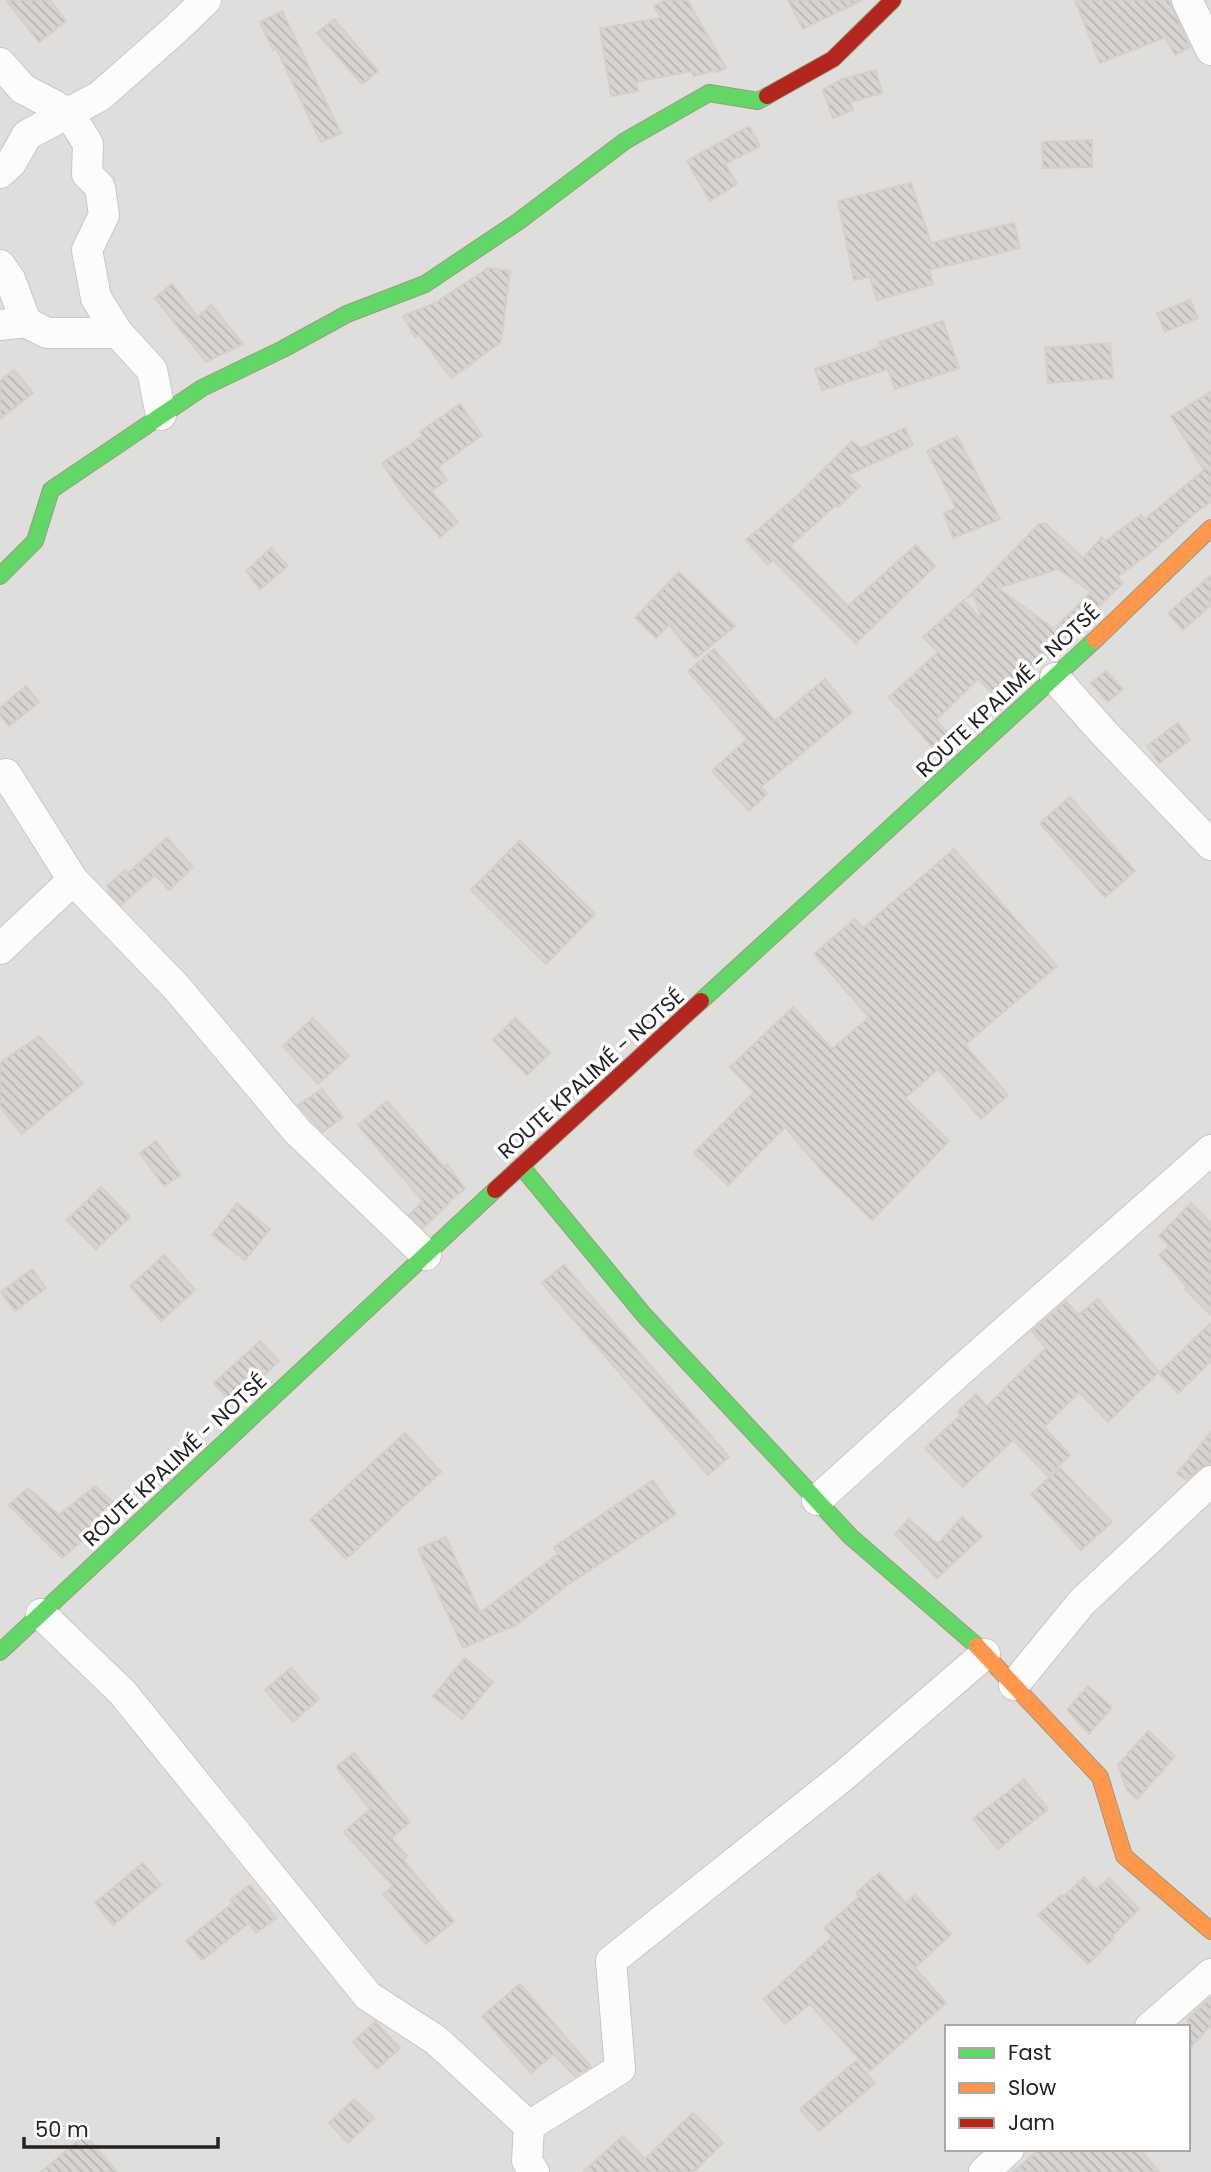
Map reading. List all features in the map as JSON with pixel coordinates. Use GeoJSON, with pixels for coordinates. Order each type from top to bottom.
{"type":"FeatureCollection","features":[{"type":"Feature","properties":{"kind":"street"},"geometry":{"type":"LineString","coordinates":[[0,173],[11,163],[27,135],[100,96],[206,0]]}},
{"type":"Feature","properties":{"kind":"street"},"geometry":{"type":"LineString","coordinates":[[0,576],[34,541],[51,490],[202,388],[347,314],[425,284],[519,221],[625,141],[709,93],[758,101],[769,95],[833,59],[893,0]]}},
{"type":"Feature","properties":{"kind":"street"},"geometry":{"type":"LineString","coordinates":[[1187,0],[1211,50]]}},
{"type":"Feature","properties":{"kind":"street"},"geometry":{"type":"LineString","coordinates":[[0,63],[23,89],[69,113],[88,144],[88,174],[100,187],[104,215],[87,250],[96,298],[118,333],[152,370],[161,415]]}},
{"type":"Feature","properties":{"kind":"street"},"geometry":{"type":"LineString","coordinates":[[0,265],[10,279],[13,324],[47,333],[118,333]]}},
{"type":"Feature","properties":{"kind":"street","name":"ROUTE KPALIMÉ - NOTSÉ"},"geometry":{"type":"LineString","coordinates":[[0,1652],[521,1166],[1055,678],[1211,528]]}},
{"type":"Feature","properties":{"kind":"street"},"geometry":{"type":"LineString","coordinates":[[1055,678],[1211,845]]}},
{"type":"Feature","properties":{"kind":"street"},"geometry":{"type":"LineString","coordinates":[[6,774],[73,880],[177,988],[297,1131],[426,1255]]}},
{"type":"Feature","properties":{"kind":"street"},"geometry":{"type":"LineString","coordinates":[[0,948],[73,880]]}},
{"type":"Feature","properties":{"kind":"street"},"geometry":{"type":"LineString","coordinates":[[817,1500],[1211,1150]]}},
{"type":"Feature","properties":{"kind":"street"},"geometry":{"type":"LineString","coordinates":[[521,1166],[644,1315],[851,1537],[968,1636],[1100,1777],[1124,1856],[1211,1931]]}},
{"type":"Feature","properties":{"kind":"street"},"geometry":{"type":"LineString","coordinates":[[1014,1685],[1082,1602],[1211,1481]]}},
{"type":"Feature","properties":{"kind":"street"},"geometry":{"type":"LineString","coordinates":[[41,1614],[122,1692],[368,1996],[436,2040],[529,2126],[527,2168]]}},
{"type":"Feature","properties":{"kind":"street"},"geometry":{"type":"LineString","coordinates":[[529,2126],[620,2069],[611,1961],[842,1777],[985,1654]]}},
{"type":"Feature","properties":{"kind":"street"},"geometry":{"type":"LineString","coordinates":[[1152,2025],[1211,1974]]}},
{"type":"Feature","properties":{"kind":"street"},"geometry":{"type":"LineString","coordinates":[[984,2172],[1007,2151]]}},
{"type":"Feature","properties":{"kind":"shaded area"},"geometry":{"type":"Polygon","coordinates":[[[0,0],[1211,0],[1211,2172],[0,2172],[0,0]]]}},
{"type":"Feature","properties":{"kind":"building"},"geometry":{"type":"Polygon","coordinates":[[[6,0],[50,0],[66,21],[39,42],[6,0]]]}},
{"type":"Feature","properties":{"kind":"building"},"geometry":{"type":"Polygon","coordinates":[[[665,0],[687,0],[726,68],[694,76],[691,71],[636,82],[638,91],[611,96],[600,28],[661,18],[654,6],[665,0]]]}},
{"type":"Feature","properties":{"kind":"building"},"geometry":{"type":"Polygon","coordinates":[[[788,0],[862,0],[803,29],[788,0]]]}},
{"type":"Feature","properties":{"kind":"building"},"geometry":{"type":"Polygon","coordinates":[[[1075,0],[1169,0],[1190,47],[1175,55],[1165,37],[1100,63],[1075,0]]]}},
{"type":"Feature","properties":{"kind":"building"},"geometry":{"type":"Polygon","coordinates":[[[282,11],[341,133],[321,142],[276,48],[273,50],[260,22],[282,11]]]}},
{"type":"Feature","properties":{"kind":"building"},"geometry":{"type":"Polygon","coordinates":[[[334,19],[378,71],[362,84],[317,33],[334,19]]]}},
{"type":"Feature","properties":{"kind":"building"},"geometry":{"type":"Polygon","coordinates":[[[876,70],[882,93],[850,102],[853,110],[833,118],[823,90],[842,79],[876,70]]]}},
{"type":"Feature","properties":{"kind":"building"},"geometry":{"type":"Polygon","coordinates":[[[749,126],[760,146],[725,164],[737,184],[710,201],[687,161],[749,126]]]}},
{"type":"Feature","properties":{"kind":"building"},"geometry":{"type":"Polygon","coordinates":[[[1092,140],[1092,167],[1043,168],[1042,142],[1092,140]]]}},
{"type":"Feature","properties":{"kind":"building"},"geometry":{"type":"Polygon","coordinates":[[[911,183],[931,243],[1014,223],[1020,248],[929,270],[933,284],[877,300],[870,277],[854,280],[838,201],[911,183]]]}},
{"type":"Feature","properties":{"kind":"building"},"geometry":{"type":"Polygon","coordinates":[[[488,268],[510,271],[501,342],[451,378],[419,335],[415,337],[403,316],[437,302],[488,268]]]}},
{"type":"Feature","properties":{"kind":"building"},"geometry":{"type":"Polygon","coordinates":[[[172,284],[198,317],[211,305],[243,344],[206,362],[155,298],[172,284]]]}},
{"type":"Feature","properties":{"kind":"building"},"geometry":{"type":"Polygon","coordinates":[[[1190,300],[1198,318],[1165,332],[1157,313],[1190,300]]]}},
{"type":"Feature","properties":{"kind":"building"},"geometry":{"type":"Polygon","coordinates":[[[943,321],[959,368],[895,389],[888,369],[822,390],[815,369],[881,347],[879,342],[943,321]]]}},
{"type":"Feature","properties":{"kind":"building"},"geometry":{"type":"Polygon","coordinates":[[[1110,343],[1113,378],[1048,383],[1045,348],[1110,343]]]}},
{"type":"Feature","properties":{"kind":"building"},"geometry":{"type":"Polygon","coordinates":[[[14,370],[33,393],[0,419],[0,381],[14,370]]]}},
{"type":"Feature","properties":{"kind":"building"},"geometry":{"type":"Polygon","coordinates":[[[1211,392],[1211,502],[1117,577],[1123,583],[999,700],[978,679],[936,720],[950,736],[934,749],[889,697],[938,652],[923,637],[964,600],[983,622],[974,596],[967,598],[1039,524],[1046,524],[1083,558],[1102,537],[1105,541],[1141,515],[1144,520],[1204,470],[1171,416],[1211,392]],[[1058,569],[998,588],[1065,637],[1056,627],[1091,592],[1058,569]]]}},
{"type":"Feature","properties":{"kind":"building"},"geometry":{"type":"Polygon","coordinates":[[[460,404],[482,435],[438,467],[447,480],[431,491],[458,522],[440,537],[407,500],[382,463],[423,436],[420,432],[460,404]]]}},
{"type":"Feature","properties":{"kind":"building"},"geometry":{"type":"Polygon","coordinates":[[[905,428],[913,445],[848,475],[860,486],[790,546],[848,606],[916,545],[935,566],[856,643],[773,560],[768,565],[746,540],[798,495],[852,441],[861,448],[905,428]]]}},
{"type":"Feature","properties":{"kind":"building"},"geometry":{"type":"Polygon","coordinates":[[[957,436],[1000,519],[953,538],[944,513],[956,508],[927,451],[957,436]]]}},
{"type":"Feature","properties":{"kind":"building"},"geometry":{"type":"Polygon","coordinates":[[[271,548],[288,566],[260,589],[246,571],[271,548]]]}},
{"type":"Feature","properties":{"kind":"building"},"geometry":{"type":"Polygon","coordinates":[[[679,572],[735,626],[696,658],[669,625],[656,638],[635,618],[679,572]]]}},
{"type":"Feature","properties":{"kind":"building"},"geometry":{"type":"Polygon","coordinates":[[[1211,575],[1211,605],[1183,630],[1168,613],[1211,575]]]}},
{"type":"Feature","properties":{"kind":"building"},"geometry":{"type":"Polygon","coordinates":[[[714,649],[775,721],[825,679],[852,712],[761,787],[767,794],[749,811],[712,771],[747,739],[688,671],[714,649]]]}},
{"type":"Feature","properties":{"kind":"building"},"geometry":{"type":"Polygon","coordinates":[[[1106,671],[1123,689],[1108,702],[1091,683],[1106,671]]]}},
{"type":"Feature","properties":{"kind":"building"},"geometry":{"type":"Polygon","coordinates":[[[26,686],[39,702],[9,726],[0,715],[0,708],[26,686]]]}},
{"type":"Feature","properties":{"kind":"building"},"geometry":{"type":"Polygon","coordinates":[[[1178,723],[1190,740],[1159,763],[1147,746],[1178,723]]]}},
{"type":"Feature","properties":{"kind":"building"},"geometry":{"type":"Polygon","coordinates":[[[1070,797],[1135,871],[1105,897],[1040,823],[1070,797]]]}},
{"type":"Feature","properties":{"kind":"building"},"geometry":{"type":"Polygon","coordinates":[[[167,838],[193,867],[169,890],[155,875],[121,905],[108,892],[110,890],[107,886],[125,870],[128,873],[167,838]]]}},
{"type":"Feature","properties":{"kind":"building"},"geometry":{"type":"Polygon","coordinates":[[[520,840],[595,914],[546,964],[471,890],[520,840]]]}},
{"type":"Feature","properties":{"kind":"building"},"geometry":{"type":"Polygon","coordinates":[[[954,849],[1057,966],[965,1045],[1008,1095],[981,1119],[938,1069],[905,1098],[949,1141],[872,1220],[823,1172],[785,1127],[728,1185],[694,1153],[754,1092],[730,1067],[793,1007],[832,1049],[869,1017],[814,954],[855,919],[863,928],[954,849]]]}},
{"type":"Feature","properties":{"kind":"building"},"geometry":{"type":"Polygon","coordinates":[[[313,1018],[349,1056],[318,1084],[283,1046],[313,1018]]]}},
{"type":"Feature","properties":{"kind":"building"},"geometry":{"type":"Polygon","coordinates":[[[515,1018],[550,1053],[527,1075],[493,1040],[515,1018]]]}},
{"type":"Feature","properties":{"kind":"building"},"geometry":{"type":"Polygon","coordinates":[[[39,1036],[83,1083],[22,1134],[0,1107],[0,1063],[39,1036]]]}},
{"type":"Feature","properties":{"kind":"building"},"geometry":{"type":"Polygon","coordinates":[[[322,1089],[343,1117],[323,1132],[298,1105],[322,1089]]]}},
{"type":"Feature","properties":{"kind":"building"},"geometry":{"type":"Polygon","coordinates":[[[387,1101],[444,1167],[447,1164],[465,1189],[423,1228],[409,1215],[423,1201],[358,1125],[387,1101]]]}},
{"type":"Feature","properties":{"kind":"building"},"geometry":{"type":"Polygon","coordinates":[[[156,1141],[181,1175],[164,1186],[140,1153],[156,1141]]]}},
{"type":"Feature","properties":{"kind":"building"},"geometry":{"type":"Polygon","coordinates":[[[101,1187],[130,1217],[96,1249],[67,1220],[101,1187]]]}},
{"type":"Feature","properties":{"kind":"building"},"geometry":{"type":"Polygon","coordinates":[[[237,1203],[270,1229],[245,1260],[212,1235],[237,1203]]]}},
{"type":"Feature","properties":{"kind":"building"},"geometry":{"type":"Polygon","coordinates":[[[1191,1203],[1211,1223],[1211,1315],[1185,1289],[1187,1287],[1159,1255],[1169,1246],[1159,1236],[1191,1203]]]}},
{"type":"Feature","properties":{"kind":"building"},"geometry":{"type":"Polygon","coordinates":[[[164,1255],[195,1290],[161,1321],[130,1286],[164,1255]]]}},
{"type":"Feature","properties":{"kind":"building"},"geometry":{"type":"Polygon","coordinates":[[[564,1265],[729,1457],[708,1475],[542,1283],[564,1265]]]}},
{"type":"Feature","properties":{"kind":"building"},"geometry":{"type":"Polygon","coordinates":[[[32,1269],[46,1288],[15,1311],[1,1292],[32,1269]]]}},
{"type":"Feature","properties":{"kind":"building"},"geometry":{"type":"Polygon","coordinates":[[[1098,1299],[1159,1372],[1108,1422],[1079,1392],[1044,1427],[1070,1455],[1048,1476],[1013,1440],[963,1487],[925,1448],[961,1415],[958,1411],[976,1394],[987,1406],[1046,1348],[1032,1331],[1066,1301],[1078,1315],[1098,1299]]]}},
{"type":"Feature","properties":{"kind":"building"},"geometry":{"type":"Polygon","coordinates":[[[1211,1323],[1211,1361],[1178,1393],[1159,1373],[1211,1323]]]}},
{"type":"Feature","properties":{"kind":"building"},"geometry":{"type":"Polygon","coordinates":[[[260,1341],[279,1361],[233,1404],[214,1383],[260,1341]]]}},
{"type":"Feature","properties":{"kind":"building"},"geometry":{"type":"Polygon","coordinates":[[[1211,1432],[1211,1464],[1200,1468],[1186,1480],[1177,1473],[1211,1432]]]}},
{"type":"Feature","properties":{"kind":"building"},"geometry":{"type":"Polygon","coordinates":[[[405,1433],[441,1472],[346,1559],[310,1520],[405,1433]]]}},
{"type":"Feature","properties":{"kind":"building"},"geometry":{"type":"Polygon","coordinates":[[[1060,1468],[1112,1522],[1081,1550],[1031,1494],[1060,1468]]]}},
{"type":"Feature","properties":{"kind":"building"},"geometry":{"type":"Polygon","coordinates":[[[653,1480],[676,1514],[570,1583],[518,1624],[463,1648],[418,1549],[446,1537],[480,1613],[558,1554],[554,1547],[653,1480]]]}},
{"type":"Feature","properties":{"kind":"building"},"geometry":{"type":"Polygon","coordinates":[[[95,1486],[120,1509],[62,1558],[9,1505],[28,1488],[59,1515],[95,1486]]]}},
{"type":"Feature","properties":{"kind":"building"},"geometry":{"type":"Polygon","coordinates":[[[962,1517],[982,1536],[937,1578],[895,1534],[909,1519],[938,1544],[962,1517]]]}},
{"type":"Feature","properties":{"kind":"building"},"geometry":{"type":"Polygon","coordinates":[[[465,1658],[493,1682],[462,1719],[433,1696],[465,1658]]]}},
{"type":"Feature","properties":{"kind":"building"},"geometry":{"type":"Polygon","coordinates":[[[291,1668],[319,1699],[293,1722],[265,1690],[291,1668]]]}},
{"type":"Feature","properties":{"kind":"building"},"geometry":{"type":"Polygon","coordinates":[[[1088,1686],[1112,1707],[1089,1734],[1067,1710],[1088,1686]]]}},
{"type":"Feature","properties":{"kind":"building"},"geometry":{"type":"Polygon","coordinates":[[[1148,1731],[1175,1756],[1137,1799],[1127,1790],[1118,1765],[1148,1731]]]}},
{"type":"Feature","properties":{"kind":"building"},"geometry":{"type":"Polygon","coordinates":[[[354,1753],[410,1822],[391,1838],[407,1856],[403,1860],[454,1921],[426,1944],[383,1894],[393,1886],[344,1832],[370,1809],[336,1767],[354,1753]]]}},
{"type":"Feature","properties":{"kind":"building"},"geometry":{"type":"Polygon","coordinates":[[[1024,1779],[1048,1809],[998,1849],[973,1819],[1024,1779]]]}},
{"type":"Feature","properties":{"kind":"building"},"geometry":{"type":"Polygon","coordinates":[[[143,1863],[161,1885],[113,1925],[95,1903],[143,1863]]]}},
{"type":"Feature","properties":{"kind":"building"},"geometry":{"type":"Polygon","coordinates":[[[879,1873],[906,1903],[915,1895],[951,1934],[915,1968],[946,2003],[870,2071],[810,2004],[785,2024],[764,1999],[832,1937],[824,1928],[859,1897],[856,1893],[879,1873]]]}},
{"type":"Feature","properties":{"kind":"building"},"geometry":{"type":"Polygon","coordinates":[[[1084,1877],[1096,1890],[1109,1878],[1139,1909],[1088,1964],[1038,1915],[1084,1877]]]}},
{"type":"Feature","properties":{"kind":"building"},"geometry":{"type":"Polygon","coordinates":[[[250,1885],[276,1918],[256,1933],[249,1923],[202,1960],[186,1941],[233,1903],[230,1900],[250,1885]]]}},
{"type":"Feature","properties":{"kind":"building"},"geometry":{"type":"Polygon","coordinates":[[[520,1984],[591,2067],[575,2076],[554,2054],[531,2073],[482,2016],[520,1984]]]}},
{"type":"Feature","properties":{"kind":"building"},"geometry":{"type":"Polygon","coordinates":[[[1211,1997],[1211,2025],[1190,2048],[1188,2019],[1211,1997]]]}},
{"type":"Feature","properties":{"kind":"building"},"geometry":{"type":"Polygon","coordinates":[[[375,2022],[400,2048],[377,2069],[353,2042],[375,2022]]]}},
{"type":"Feature","properties":{"kind":"building"},"geometry":{"type":"Polygon","coordinates":[[[856,2061],[875,2083],[819,2131],[800,2109],[856,2061]]]}},
{"type":"Feature","properties":{"kind":"building"},"geometry":{"type":"Polygon","coordinates":[[[354,2099],[374,2118],[348,2143],[329,2123],[354,2099]]]}},
{"type":"Feature","properties":{"kind":"building"},"geometry":{"type":"Polygon","coordinates":[[[693,2113],[723,2143],[693,2172],[583,2172],[623,2136],[645,2159],[693,2113]]]}},
{"type":"Feature","properties":{"kind":"building"},"geometry":{"type":"Polygon","coordinates":[[[85,2135],[117,2172],[41,2172],[85,2135]]]}},
{"type":"Feature","properties":{"kind":"building"},"geometry":{"type":"Polygon","coordinates":[[[1038,2151],[1142,2151],[1159,2172],[1013,2172],[1038,2151]]]}},
{"type":"Feature","properties":{"kind":"traffic: fast"},"geometry":{"type":"LineString","coordinates":[[0,576],[35,541],[51,490],[202,388],[347,314],[425,284],[519,221],[625,141],[709,93],[758,101],[767,96]]}},
{"type":"Feature","properties":{"kind":"traffic: fast"},"geometry":{"type":"LineString","coordinates":[[701,1001],[1095,640]]}},
{"type":"Feature","properties":{"kind":"traffic: fast"},"geometry":{"type":"LineString","coordinates":[[521,1166],[644,1315],[851,1537],[977,1646]]}},
{"type":"Feature","properties":{"kind":"traffic: fast"},"geometry":{"type":"LineString","coordinates":[[0,1652],[495,1190]]}},
{"type":"Feature","properties":{"kind":"traffic: slow"},"geometry":{"type":"LineString","coordinates":[[1095,640],[1211,528]]}},
{"type":"Feature","properties":{"kind":"traffic: slow"},"geometry":{"type":"LineString","coordinates":[[977,1646],[1100,1777],[1124,1856],[1211,1931]]}},
{"type":"Feature","properties":{"kind":"traffic: jam"},"geometry":{"type":"LineString","coordinates":[[767,96],[833,59],[893,0]]}},
{"type":"Feature","properties":{"kind":"traffic: jam"},"geometry":{"type":"LineString","coordinates":[[495,1190],[701,1001]]}}]}
